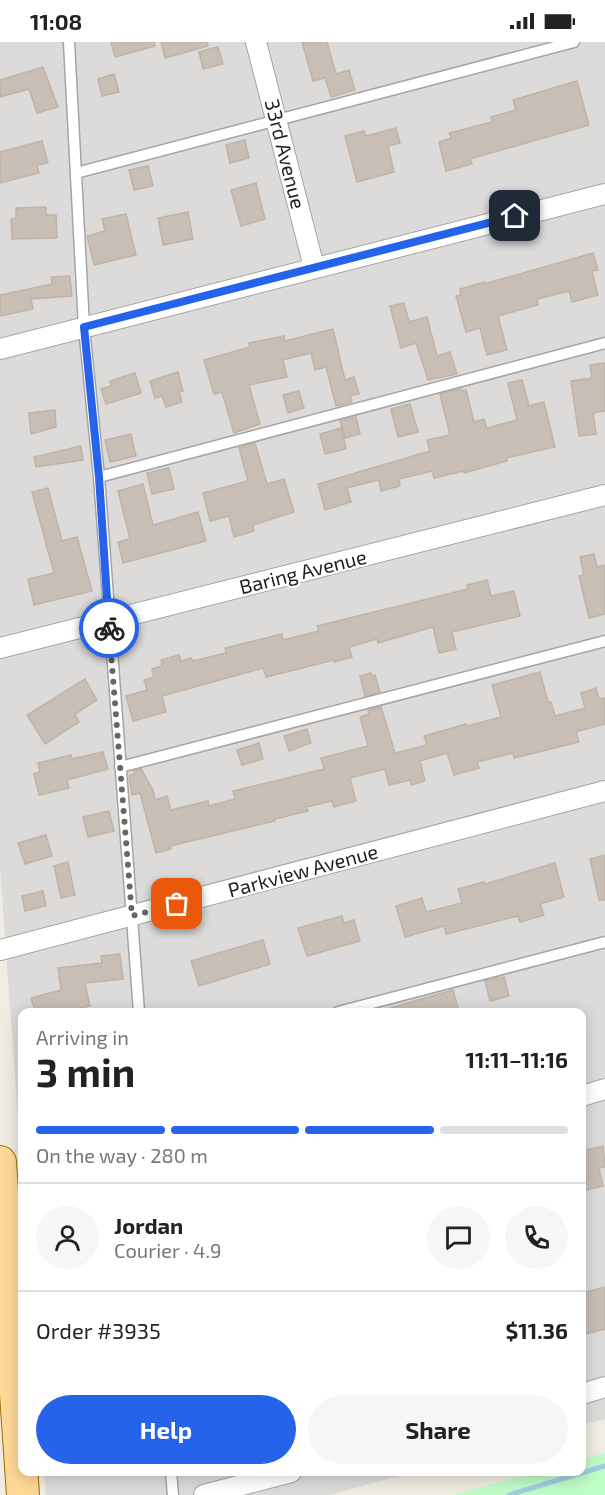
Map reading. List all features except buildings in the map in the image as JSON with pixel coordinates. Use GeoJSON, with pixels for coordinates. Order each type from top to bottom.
{"type":"FeatureCollection","features":[{"type":"Feature","properties":{"kind":"main road"},"geometry":{"type":"LineString","coordinates":[[0,1162],[14,1245],[18,1356]]}},
{"type":"Feature","properties":{"kind":"main road"},"geometry":{"type":"LineString","coordinates":[[22,1476],[23,1495]]}},
{"type":"Feature","properties":{"kind":"street","name":"33rd Avenue"},"geometry":{"type":"LineString","coordinates":[[256,42],[314,267]]}},
{"type":"Feature","properties":{"kind":"street"},"geometry":{"type":"LineString","coordinates":[[0,349],[605,194]]}},
{"type":"Feature","properties":{"kind":"street","name":"Baring Avenue"},"geometry":{"type":"LineString","coordinates":[[0,648],[605,495]]}},
{"type":"Feature","properties":{"kind":"street","name":"Parkview Avenue"},"geometry":{"type":"LineString","coordinates":[[0,950],[605,791]]}},
{"type":"Feature","properties":{"kind":"street"},"geometry":{"type":"LineString","coordinates":[[586,1095],[605,1089]]}},
{"type":"Feature","properties":{"kind":"street"},"geometry":{"type":"LineString","coordinates":[[586,1393],[605,1387]]}},
{"type":"Feature","properties":{"kind":"street"},"geometry":{"type":"LineString","coordinates":[[204,1495],[276,1476]]}},
{"type":"Feature","properties":{"kind":"lane"},"geometry":{"type":"LineString","coordinates":[[69,42],[84,327],[99,477],[139,1008]]}},
{"type":"Feature","properties":{"kind":"lane"},"geometry":{"type":"LineString","coordinates":[[76,173],[574,42]]}},
{"type":"Feature","properties":{"kind":"lane"},"geometry":{"type":"LineString","coordinates":[[99,477],[605,343]]}},
{"type":"Feature","properties":{"kind":"lane"},"geometry":{"type":"LineString","coordinates":[[120,767],[605,641]]}},
{"type":"Feature","properties":{"kind":"lane"},"geometry":{"type":"LineString","coordinates":[[353,1008],[605,942]]}},
{"type":"Feature","properties":{"kind":"lane"},"geometry":{"type":"LineString","coordinates":[[171,1476],[173,1495]]}},
{"type":"Feature","properties":{"kind":"shaded area"},"geometry":{"type":"Polygon","coordinates":[[[0,42],[605,42],[605,1419],[586,1424],[586,1008],[18,1008],[18,1118],[0,867],[0,42]]]}},
{"type":"Feature","properties":{"kind":"shaded area"},"geometry":{"type":"Polygon","coordinates":[[[44,1476],[399,1476],[329,1495],[46,1495],[44,1476]]]}},
{"type":"Feature","properties":{"kind":"green space"},"geometry":{"type":"Polygon","coordinates":[[[605,1453],[605,1495],[453,1495],[523,1476],[586,1476],[586,1458],[605,1453]]]}},
{"type":"Feature","properties":{"kind":"waterway"},"geometry":{"type":"LineString","coordinates":[[586,1472],[605,1466]]}},
{"type":"Feature","properties":{"kind":"waterway"},"geometry":{"type":"LineString","coordinates":[[509,1495],[572,1476]]}},
{"type":"Feature","properties":{"kind":"way so far"},"geometry":{"type":"LineString","coordinates":[[109,628],[132,916],[177,904]]}},
{"type":"Feature","properties":{"kind":"route"},"geometry":{"type":"LineString","coordinates":[[109,628],[99,477],[84,327],[515,216]]}}]}
